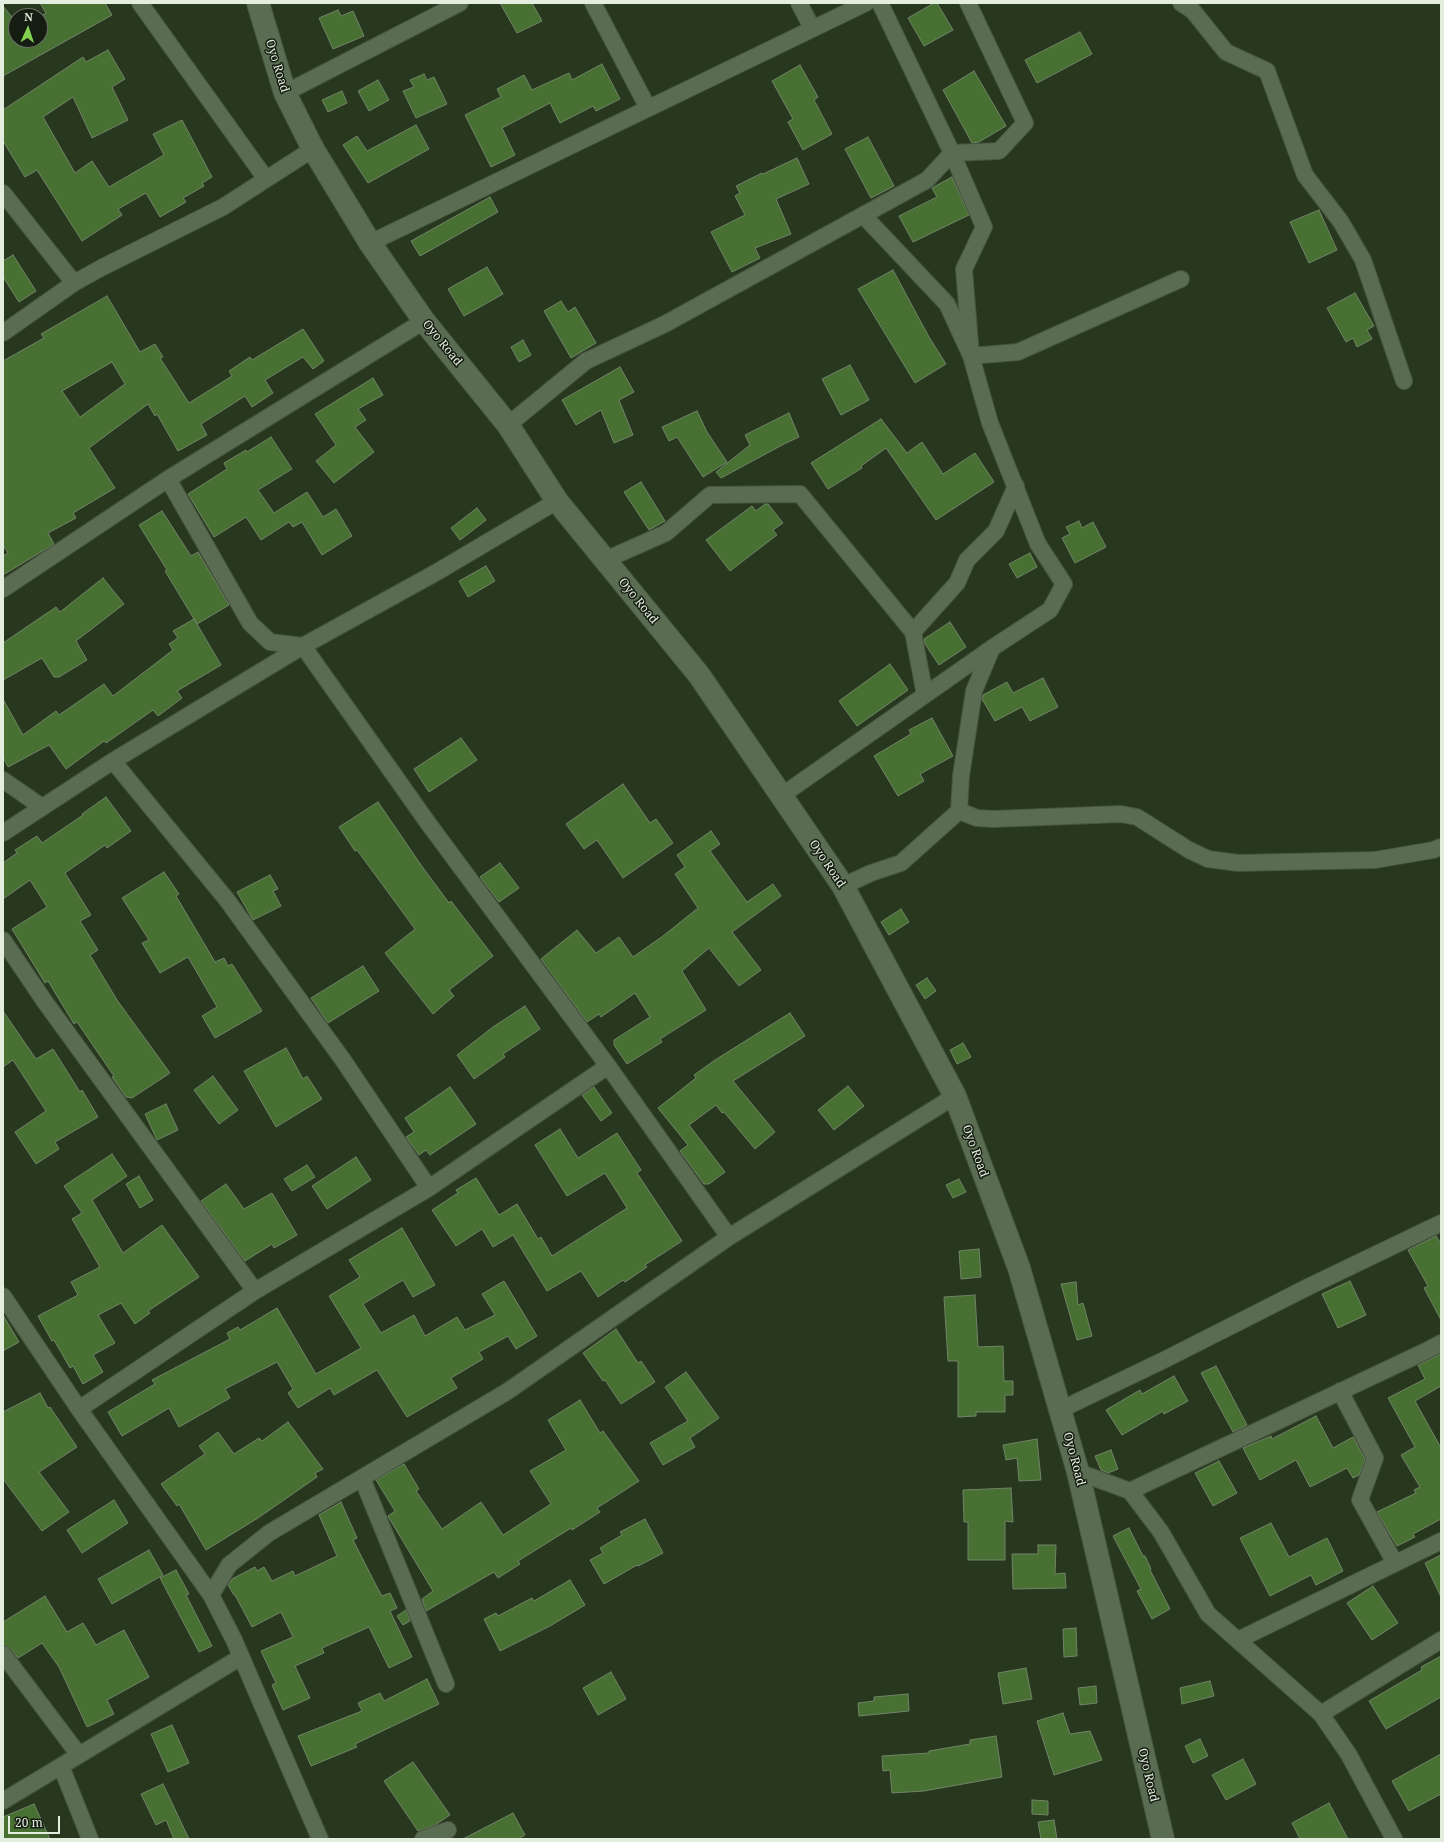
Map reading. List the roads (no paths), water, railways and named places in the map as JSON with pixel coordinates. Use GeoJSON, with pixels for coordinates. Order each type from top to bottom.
{"type":"FeatureCollection","features":[{"type":"Feature","properties":{"kind":"street"},"geometry":{"type":"LineString","coordinates":[[140,3],[266,180]]}},
{"type":"Feature","properties":{"kind":"street","name":"Oyo Road"},"geometry":{"type":"LineString","coordinates":[[258,3],[285,93],[313,149],[370,243],[424,321],[508,425],[558,501],[699,675],[843,886],[955,1096],[1019,1268],[1078,1472],[1163,1839]]}},
{"type":"Feature","properties":{"kind":"street"},"geometry":{"type":"LineString","coordinates":[[285,93],[460,3]]}},
{"type":"Feature","properties":{"kind":"street"},"geometry":{"type":"LineString","coordinates":[[593,3],[648,108]]}},
{"type":"Feature","properties":{"kind":"street"},"geometry":{"type":"LineString","coordinates":[[799,3],[813,27]]}},
{"type":"Feature","properties":{"kind":"street"},"geometry":{"type":"LineString","coordinates":[[370,243],[813,27],[866,3]]}},
{"type":"Feature","properties":{"kind":"street"},"geometry":{"type":"LineString","coordinates":[[880,3],[952,153],[984,227],[964,269],[971,356]]}},
{"type":"Feature","properties":{"kind":"street"},"geometry":{"type":"LineString","coordinates":[[508,425],[586,361],[665,324],[927,180],[952,153],[999,151],[1025,123],[968,3]]}},
{"type":"Feature","properties":{"kind":"street"},"geometry":{"type":"LineString","coordinates":[[1181,3],[1192,11],[1226,52],[1267,71],[1305,175],[1341,222],[1363,260],[1404,381]]}},
{"type":"Feature","properties":{"kind":"street"},"geometry":{"type":"LineString","coordinates":[[3,333],[74,283],[223,207],[313,149]]}},
{"type":"Feature","properties":{"kind":"street"},"geometry":{"type":"LineString","coordinates":[[3,193],[74,283]]}},
{"type":"Feature","properties":{"kind":"street"},"geometry":{"type":"LineString","coordinates":[[781,796],[992,648],[1050,610],[1064,584],[1038,544],[990,423],[971,356],[947,304],[863,215]]}},
{"type":"Feature","properties":{"kind":"street"},"geometry":{"type":"LineString","coordinates":[[971,356],[1018,352],[1181,279]]}},
{"type":"Feature","properties":{"kind":"street"},"geometry":{"type":"LineString","coordinates":[[4,586],[168,479],[424,321]]}},
{"type":"Feature","properties":{"kind":"street"},"geometry":{"type":"LineString","coordinates":[[168,479],[250,623],[270,642],[303,646],[428,823],[608,1066],[729,1237]]}},
{"type":"Feature","properties":{"kind":"street"},"geometry":{"type":"LineString","coordinates":[[913,632],[958,583],[967,560],[996,531],[1016,486]]}},
{"type":"Feature","properties":{"kind":"street"},"geometry":{"type":"LineString","coordinates":[[605,560],[666,533],[710,495],[800,494],[913,632],[925,695]]}},
{"type":"Feature","properties":{"kind":"street"},"geometry":{"type":"LineString","coordinates":[[3,834],[113,761],[303,646],[437,572],[558,501]]}},
{"type":"Feature","properties":{"kind":"street"},"geometry":{"type":"LineString","coordinates":[[843,886],[871,873],[901,864],[959,811],[961,776],[974,691],[992,648]]}},
{"type":"Feature","properties":{"kind":"street"},"geometry":{"type":"LineString","coordinates":[[113,761],[227,900],[343,1060],[429,1188]]}},
{"type":"Feature","properties":{"kind":"street"},"geometry":{"type":"LineString","coordinates":[[3,780],[42,807]]}},
{"type":"Feature","properties":{"kind":"street"},"geometry":{"type":"LineString","coordinates":[[959,811],[977,818],[993,820],[1121,814],[1137,817],[1188,850],[1208,859],[1238,863],[1374,860],[1433,850],[1441,846]]}},
{"type":"Feature","properties":{"kind":"street"},"geometry":{"type":"LineString","coordinates":[[3,940],[45,1002],[254,1291]]}},
{"type":"Feature","properties":{"kind":"street"},"geometry":{"type":"LineString","coordinates":[[80,1409],[254,1291],[429,1188],[608,1066]]}},
{"type":"Feature","properties":{"kind":"street"},"geometry":{"type":"LineString","coordinates":[[211,1595],[229,1565],[269,1533],[508,1391],[729,1237],[955,1096]]}},
{"type":"Feature","properties":{"kind":"street"},"geometry":{"type":"LineString","coordinates":[[1060,1410],[1441,1223]]}},
{"type":"Feature","properties":{"kind":"street"},"geometry":{"type":"LineString","coordinates":[[3,1296],[80,1409],[211,1595],[241,1657],[320,1839]]}},
{"type":"Feature","properties":{"kind":"street"},"geometry":{"type":"LineString","coordinates":[[1130,1491],[1441,1343]]}},
{"type":"Feature","properties":{"kind":"street"},"geometry":{"type":"LineString","coordinates":[[1340,1391],[1375,1458],[1360,1500],[1395,1563]]}},
{"type":"Feature","properties":{"kind":"street"},"geometry":{"type":"LineString","coordinates":[[1078,1472],[1130,1491],[1161,1532],[1208,1614],[1320,1714],[1349,1755],[1394,1839]]}},
{"type":"Feature","properties":{"kind":"street"},"geometry":{"type":"LineString","coordinates":[[362,1478],[446,1684]]}},
{"type":"Feature","properties":{"kind":"street"},"geometry":{"type":"LineString","coordinates":[[1238,1640],[1441,1540]]}},
{"type":"Feature","properties":{"kind":"street"},"geometry":{"type":"LineString","coordinates":[[1320,1714],[1441,1640]]}},
{"type":"Feature","properties":{"kind":"street"},"geometry":{"type":"LineString","coordinates":[[3,1654],[79,1755]]}},
{"type":"Feature","properties":{"kind":"street"},"geometry":{"type":"LineString","coordinates":[[3,1801],[241,1657]]}},
{"type":"Feature","properties":{"kind":"street"},"geometry":{"type":"LineString","coordinates":[[61,1766],[90,1839]]}},
{"type":"Feature","properties":{"kind":"street"},"geometry":{"type":"LineString","coordinates":[[423,1839],[448,1830]]}}]}
